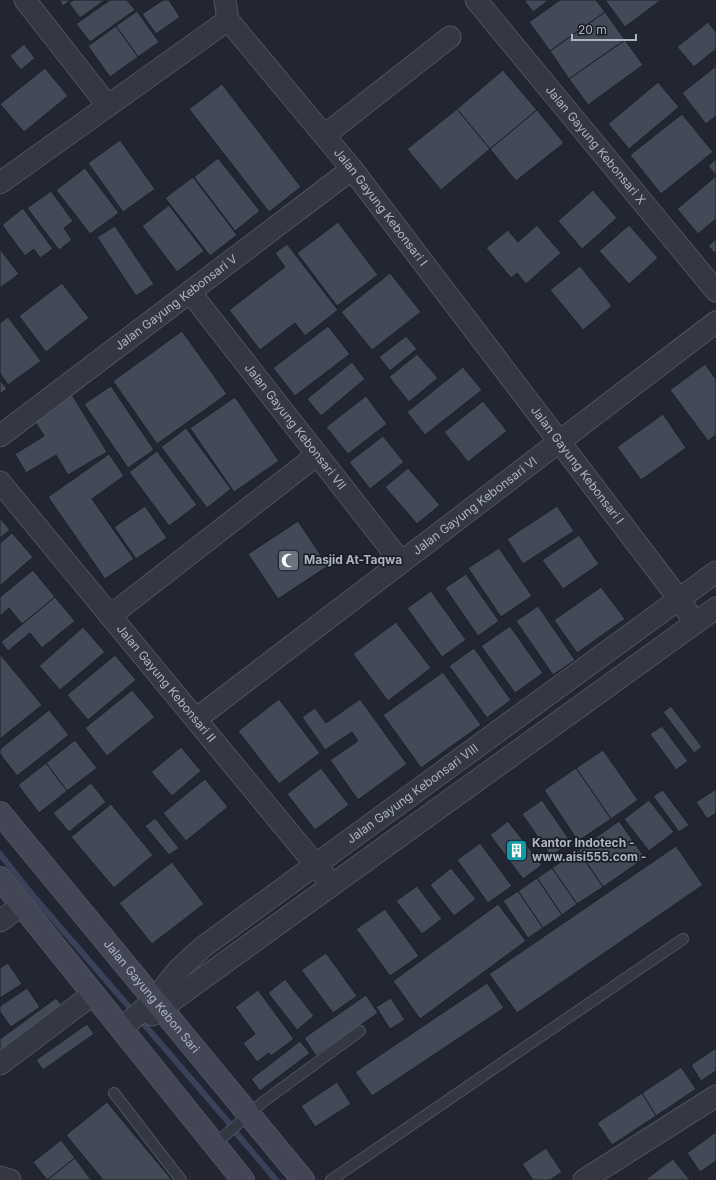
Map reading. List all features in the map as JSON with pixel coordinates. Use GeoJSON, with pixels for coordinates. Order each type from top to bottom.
{"type":"FeatureCollection","features":[{"type":"Feature","properties":{"kind":"main road","name":"Jalan Gayung Kebon Sari"},"geometry":{"type":"LineString","coordinates":[[0,813],[153,1007],[245,1117],[302,1180]]}},
{"type":"Feature","properties":{"kind":"main road"},"geometry":{"type":"LineString","coordinates":[[0,878],[93,994],[128,1029],[218,1141],[233,1177]]}},
{"type":"Feature","properties":{"kind":"street"},"geometry":{"type":"LineString","coordinates":[[25,0],[108,106]]}},
{"type":"Feature","properties":{"kind":"street"},"geometry":{"type":"LineString","coordinates":[[0,183],[228,20],[225,0]]}},
{"type":"Feature","properties":{"kind":"street","name":"Jalan Gayung Kebonsari X"},"geometry":{"type":"LineString","coordinates":[[476,0],[716,291]]}},
{"type":"Feature","properties":{"kind":"street","name":"Jalan Gayung Kebonsari I"},"geometry":{"type":"LineString","coordinates":[[228,20],[352,169],[679,599],[695,623]]}},
{"type":"Feature","properties":{"kind":"street"},"geometry":{"type":"LineString","coordinates":[[325,135],[450,37]]}},
{"type":"Feature","properties":{"kind":"street","name":"Jalan Gayung Kebonsari V"},"geometry":{"type":"LineString","coordinates":[[0,436],[352,169]]}},
{"type":"Feature","properties":{"kind":"street","name":"Jalan Gayung Kebonsari VII"},"geometry":{"type":"LineString","coordinates":[[190,292],[401,562]]}},
{"type":"Feature","properties":{"kind":"street","name":"Jalan Gayung Kebonsari VI"},"geometry":{"type":"LineString","coordinates":[[196,719],[716,322]]}},
{"type":"Feature","properties":{"kind":"street"},"geometry":{"type":"LineString","coordinates":[[110,616],[317,455]]}},
{"type":"Feature","properties":{"kind":"street","name":"Jalan Gayung Kebonsari II"},"geometry":{"type":"LineString","coordinates":[[0,482],[316,864],[331,885]]}},
{"type":"Feature","properties":{"kind":"street","name":"Jalan Gayung Kebonsari VIII"},"geometry":{"type":"LineString","coordinates":[[153,1007],[178,970],[203,947],[716,572]]}},
{"type":"Feature","properties":{"kind":"street","name":"Jalan Gayung Kebonsari VIII"},"geometry":{"type":"LineString","coordinates":[[128,1029],[153,1007],[331,885],[716,608]]}},
{"type":"Feature","properties":{"kind":"street"},"geometry":{"type":"LineString","coordinates":[[0,921],[22,905]]}},
{"type":"Feature","properties":{"kind":"street"},"geometry":{"type":"LineString","coordinates":[[0,1064],[93,994]]}},
{"type":"Feature","properties":{"kind":"street"},"geometry":{"type":"LineString","coordinates":[[584,1180],[716,1096]]}},
{"type":"Feature","properties":{"kind":"street"},"geometry":{"type":"LineString","coordinates":[[0,1177],[10,1180]]}},
{"type":"Feature","properties":{"kind":"lane"},"geometry":{"type":"LineString","coordinates":[[331,1180],[683,938]]}},
{"type":"Feature","properties":{"kind":"lane"},"geometry":{"type":"LineString","coordinates":[[218,1141],[245,1117],[360,1031]]}},
{"type":"Feature","properties":{"kind":"lane"},"geometry":{"type":"LineString","coordinates":[[114,1093],[182,1180]]}},
{"type":"Feature","properties":{"kind":"building"},"geometry":{"type":"Polygon","coordinates":[[[59,0],[71,0],[63,6],[59,0]]]}},
{"type":"Feature","properties":{"kind":"building"},"geometry":{"type":"Polygon","coordinates":[[[73,0],[105,0],[80,18],[69,3],[73,0]]]}},
{"type":"Feature","properties":{"kind":"building"},"geometry":{"type":"Polygon","coordinates":[[[110,0],[127,0],[135,10],[90,42],[76,24],[110,0]]]}},
{"type":"Feature","properties":{"kind":"building"},"geometry":{"type":"Polygon","coordinates":[[[163,0],[169,0],[180,17],[156,34],[142,14],[163,0]]]}},
{"type":"Feature","properties":{"kind":"building"},"geometry":{"type":"Polygon","coordinates":[[[524,0],[549,0],[533,12],[524,0]]]}},
{"type":"Feature","properties":{"kind":"building"},"geometry":{"type":"Polygon","coordinates":[[[560,0],[596,0],[605,12],[550,51],[529,22],[560,0]]]}},
{"type":"Feature","properties":{"kind":"building"},"geometry":{"type":"Polygon","coordinates":[[[605,0],[661,0],[625,27],[605,0]]]}},
{"type":"Feature","properties":{"kind":"building"},"geometry":{"type":"Polygon","coordinates":[[[137,11],[159,42],[138,57],[116,26],[137,11]]]}},
{"type":"Feature","properties":{"kind":"building"},"geometry":{"type":"Polygon","coordinates":[[[605,12],[625,40],[569,79],[550,51],[605,12]]]}},
{"type":"Feature","properties":{"kind":"building"},"geometry":{"type":"Polygon","coordinates":[[[708,22],[716,32],[716,49],[694,67],[677,47],[708,22]]]}},
{"type":"Feature","properties":{"kind":"building"},"geometry":{"type":"Polygon","coordinates":[[[116,26],[138,57],[110,77],[88,46],[116,26]]]}},
{"type":"Feature","properties":{"kind":"building"},"geometry":{"type":"Polygon","coordinates":[[[625,40],[643,65],[588,105],[569,79],[625,40]]]}},
{"type":"Feature","properties":{"kind":"building"},"geometry":{"type":"Polygon","coordinates":[[[24,44],[35,58],[21,70],[10,56],[24,44]]]}},
{"type":"Feature","properties":{"kind":"building"},"geometry":{"type":"Polygon","coordinates":[[[716,66],[716,116],[706,124],[682,93],[716,66]]]}},
{"type":"Feature","properties":{"kind":"building"},"geometry":{"type":"Polygon","coordinates":[[[45,68],[68,96],[24,132],[0,104],[45,68]]]}},
{"type":"Feature","properties":{"kind":"building"},"geometry":{"type":"Polygon","coordinates":[[[503,70],[537,110],[490,149],[457,109],[503,70]]]}},
{"type":"Feature","properties":{"kind":"building"},"geometry":{"type":"Polygon","coordinates":[[[658,82],[679,107],[629,149],[608,124],[658,82]]]}},
{"type":"Feature","properties":{"kind":"building"},"geometry":{"type":"Polygon","coordinates":[[[222,84],[301,187],[269,212],[189,109],[222,84]]]}},
{"type":"Feature","properties":{"kind":"building"},"geometry":{"type":"Polygon","coordinates":[[[457,109],[490,149],[441,190],[407,149],[457,109]]]}},
{"type":"Feature","properties":{"kind":"building"},"geometry":{"type":"Polygon","coordinates":[[[537,110],[564,143],[516,181],[490,149],[537,110]]]}},
{"type":"Feature","properties":{"kind":"building"},"geometry":{"type":"Polygon","coordinates":[[[682,114],[713,152],[661,194],[630,155],[682,114]]]}},
{"type":"Feature","properties":{"kind":"building"},"geometry":{"type":"Polygon","coordinates":[[[120,140],[155,189],[123,212],[88,163],[120,140]]]}},
{"type":"Feature","properties":{"kind":"building"},"geometry":{"type":"Polygon","coordinates":[[[218,158],[260,211],[235,231],[194,177],[218,158]]]}},
{"type":"Feature","properties":{"kind":"building"},"geometry":{"type":"Polygon","coordinates":[[[716,159],[716,175],[708,166],[716,159]]]}},
{"type":"Feature","properties":{"kind":"building"},"geometry":{"type":"Polygon","coordinates":[[[85,168],[119,213],[90,234],[56,190],[85,168]]]}},
{"type":"Feature","properties":{"kind":"building"},"geometry":{"type":"Polygon","coordinates":[[[716,176],[716,219],[698,234],[677,209],[716,176]]]}},
{"type":"Feature","properties":{"kind":"building"},"geometry":{"type":"Polygon","coordinates":[[[193,177],[237,235],[210,256],[165,198],[193,177]]]}},
{"type":"Feature","properties":{"kind":"building"},"geometry":{"type":"Polygon","coordinates":[[[593,190],[617,218],[582,249],[558,221],[593,190]]]}},
{"type":"Feature","properties":{"kind":"building"},"geometry":{"type":"Polygon","coordinates":[[[51,191],[73,221],[64,228],[72,240],[59,250],[27,208],[51,191]]]}},
{"type":"Feature","properties":{"kind":"building"},"geometry":{"type":"Polygon","coordinates":[[[169,205],[204,251],[177,272],[142,226],[169,205]]]}},
{"type":"Feature","properties":{"kind":"building"},"geometry":{"type":"Polygon","coordinates":[[[23,208],[53,249],[40,258],[34,249],[25,256],[2,225],[23,208]]]}},
{"type":"Feature","properties":{"kind":"building"},"geometry":{"type":"Polygon","coordinates":[[[338,222],[378,275],[337,306],[297,253],[338,222]]]}},
{"type":"Feature","properties":{"kind":"building"},"geometry":{"type":"Polygon","coordinates":[[[537,225],[561,253],[526,284],[517,273],[511,278],[486,248],[508,230],[518,242],[537,225]]]}},
{"type":"Feature","properties":{"kind":"building"},"geometry":{"type":"Polygon","coordinates":[[[629,225],[658,258],[629,284],[599,251],[629,225]]]}},
{"type":"Feature","properties":{"kind":"building"},"geometry":{"type":"Polygon","coordinates":[[[115,226],[154,284],[136,296],[97,237],[115,226]]]}},
{"type":"Feature","properties":{"kind":"building"},"geometry":{"type":"Polygon","coordinates":[[[716,239],[716,254],[708,246],[716,239]]]}},
{"type":"Feature","properties":{"kind":"building"},"geometry":{"type":"Polygon","coordinates":[[[287,244],[338,310],[305,336],[295,323],[260,350],[229,310],[285,267],[275,253],[287,244]]]}},
{"type":"Feature","properties":{"kind":"building"},"geometry":{"type":"Polygon","coordinates":[[[0,249],[19,274],[0,288],[0,249]]]}},
{"type":"Feature","properties":{"kind":"building"},"geometry":{"type":"Polygon","coordinates":[[[580,266],[612,306],[583,330],[550,290],[580,266]]]}},
{"type":"Feature","properties":{"kind":"building"},"geometry":{"type":"Polygon","coordinates":[[[390,273],[421,312],[372,350],[341,312],[390,273]]]}},
{"type":"Feature","properties":{"kind":"building"},"geometry":{"type":"Polygon","coordinates":[[[62,283],[89,318],[46,352],[19,316],[62,283]]]}},
{"type":"Feature","properties":{"kind":"building"},"geometry":{"type":"Polygon","coordinates":[[[8,317],[41,361],[8,385],[0,373],[0,323],[8,317]]]}},
{"type":"Feature","properties":{"kind":"building"},"geometry":{"type":"Polygon","coordinates":[[[328,326],[350,354],[295,396],[273,368],[328,326]]]}},
{"type":"Feature","properties":{"kind":"building"},"geometry":{"type":"Polygon","coordinates":[[[182,331],[227,394],[157,444],[113,381],[182,331]]]}},
{"type":"Feature","properties":{"kind":"building"},"geometry":{"type":"Polygon","coordinates":[[[406,336],[417,349],[390,371],[379,357],[406,336]]]}},
{"type":"Feature","properties":{"kind":"building"},"geometry":{"type":"Polygon","coordinates":[[[417,354],[438,378],[409,402],[389,377],[417,354]]]}},
{"type":"Feature","properties":{"kind":"building"},"geometry":{"type":"Polygon","coordinates":[[[352,362],[365,379],[321,416],[307,399],[352,362]]]}},
{"type":"Feature","properties":{"kind":"building"},"geometry":{"type":"Polygon","coordinates":[[[705,364],[716,379],[716,435],[708,441],[670,390],[705,364]]]}},
{"type":"Feature","properties":{"kind":"building"},"geometry":{"type":"Polygon","coordinates":[[[463,367],[482,390],[425,435],[407,412],[463,367]]]}},
{"type":"Feature","properties":{"kind":"building"},"geometry":{"type":"Polygon","coordinates":[[[0,380],[7,389],[0,394],[0,380]]]}},
{"type":"Feature","properties":{"kind":"building"},"geometry":{"type":"Polygon","coordinates":[[[111,386],[154,450],[128,468],[84,404],[111,386]]]}},
{"type":"Feature","properties":{"kind":"building"},"geometry":{"type":"Polygon","coordinates":[[[71,393],[107,452],[68,475],[56,455],[26,473],[15,454],[44,436],[32,417],[71,393]]]}},
{"type":"Feature","properties":{"kind":"building"},"geometry":{"type":"Polygon","coordinates":[[[366,396],[387,424],[348,454],[326,427],[366,396]]]}},
{"type":"Feature","properties":{"kind":"building"},"geometry":{"type":"Polygon","coordinates":[[[235,397],[279,461],[234,492],[190,428],[235,397]]]}},
{"type":"Feature","properties":{"kind":"building"},"geometry":{"type":"Polygon","coordinates":[[[483,401],[507,431],[468,462],[444,432],[483,401]]]}},
{"type":"Feature","properties":{"kind":"building"},"geometry":{"type":"Polygon","coordinates":[[[663,414],[686,448],[641,480],[617,447],[663,414]]]}},
{"type":"Feature","properties":{"kind":"building"},"geometry":{"type":"Polygon","coordinates":[[[186,428],[231,489],[207,508],[161,447],[186,428]]]}},
{"type":"Feature","properties":{"kind":"building"},"geometry":{"type":"Polygon","coordinates":[[[383,436],[404,462],[370,489],[349,462],[383,436]]]}},
{"type":"Feature","properties":{"kind":"building"},"geometry":{"type":"Polygon","coordinates":[[[157,451],[197,505],[169,526],[129,472],[157,451]]]}},
{"type":"Feature","properties":{"kind":"building"},"geometry":{"type":"Polygon","coordinates":[[[109,454],[124,476],[92,499],[134,559],[105,579],[48,497],[109,454]]]}},
{"type":"Feature","properties":{"kind":"building"},"geometry":{"type":"Polygon","coordinates":[[[408,468],[440,505],[417,524],[385,487],[408,468]]]}},
{"type":"Feature","properties":{"kind":"building"},"geometry":{"type":"Polygon","coordinates":[[[145,506],[167,538],[136,559],[114,527],[145,506]]]}},
{"type":"Feature","properties":{"kind":"building"},"geometry":{"type":"Polygon","coordinates":[[[557,506],[574,531],[523,564],[507,539],[557,506]]]}},
{"type":"Feature","properties":{"kind":"building"},"geometry":{"type":"Polygon","coordinates":[[[0,518],[10,530],[0,538],[0,518]]]}},
{"type":"Feature","properties":{"kind":"building","name":"Masjid At-Taqwa"},"geometry":{"type":"Polygon","coordinates":[[[298,521],[328,566],[278,599],[248,554],[298,521]]]}},
{"type":"Feature","properties":{"kind":"building"},"geometry":{"type":"Polygon","coordinates":[[[12,533],[33,557],[0,586],[0,543],[12,533]]]}},
{"type":"Feature","properties":{"kind":"building"},"geometry":{"type":"Polygon","coordinates":[[[579,535],[599,564],[563,589],[542,560],[579,535]]]}},
{"type":"Feature","properties":{"kind":"building"},"geometry":{"type":"Polygon","coordinates":[[[499,548],[532,596],[501,617],[468,568],[499,548]]]}},
{"type":"Feature","properties":{"kind":"building"},"geometry":{"type":"Polygon","coordinates":[[[33,570],[55,597],[22,624],[9,608],[0,616],[0,597],[33,570]]]}},
{"type":"Feature","properties":{"kind":"building"},"geometry":{"type":"Polygon","coordinates":[[[466,574],[499,621],[478,636],[445,588],[466,574]]]}},
{"type":"Feature","properties":{"kind":"building"},"geometry":{"type":"Polygon","coordinates":[[[601,587],[625,619],[577,653],[554,620],[601,587]]]}},
{"type":"Feature","properties":{"kind":"building"},"geometry":{"type":"Polygon","coordinates":[[[431,591],[466,640],[442,657],[407,608],[431,591]]]}},
{"type":"Feature","properties":{"kind":"building"},"geometry":{"type":"Polygon","coordinates":[[[55,597],[75,621],[42,648],[30,633],[8,651],[1,642],[55,597]]]}},
{"type":"Feature","properties":{"kind":"building"},"geometry":{"type":"Polygon","coordinates":[[[538,606],[575,660],[553,675],[516,621],[538,606]]]}},
{"type":"Feature","properties":{"kind":"building"},"geometry":{"type":"Polygon","coordinates":[[[396,622],[431,668],[388,701],[353,654],[396,622]]]}},
{"type":"Feature","properties":{"kind":"building"},"geometry":{"type":"Polygon","coordinates":[[[510,626],[543,673],[515,693],[481,646],[510,626]]]}},
{"type":"Feature","properties":{"kind":"building"},"geometry":{"type":"Polygon","coordinates":[[[83,627],[105,652],[60,690],[39,666],[83,627]]]}},
{"type":"Feature","properties":{"kind":"building"},"geometry":{"type":"Polygon","coordinates":[[[474,648],[511,700],[487,718],[449,666],[474,648]]]}},
{"type":"Feature","properties":{"kind":"building"},"geometry":{"type":"Polygon","coordinates":[[[0,654],[42,705],[0,739],[0,654]]]}},
{"type":"Feature","properties":{"kind":"building"},"geometry":{"type":"Polygon","coordinates":[[[115,655],[136,680],[88,720],[67,695],[115,655]]]}},
{"type":"Feature","properties":{"kind":"building"},"geometry":{"type":"Polygon","coordinates":[[[443,672],[481,725],[421,768],[383,715],[443,672]]]}},
{"type":"Feature","properties":{"kind":"building"},"geometry":{"type":"Polygon","coordinates":[[[132,690],[155,717],[107,756],[85,728],[132,690]]]}},
{"type":"Feature","properties":{"kind":"building"},"geometry":{"type":"Polygon","coordinates":[[[279,699],[320,753],[279,784],[238,731],[279,699]]]}},
{"type":"Feature","properties":{"kind":"building"},"geometry":{"type":"Polygon","coordinates":[[[360,699],[407,764],[358,800],[330,760],[358,741],[352,732],[325,750],[302,717],[315,708],[326,723],[360,699]]]}},
{"type":"Feature","properties":{"kind":"building"},"geometry":{"type":"Polygon","coordinates":[[[671,706],[702,747],[694,753],[663,712],[671,706]]]}},
{"type":"Feature","properties":{"kind":"building"},"geometry":{"type":"Polygon","coordinates":[[[49,710],[69,735],[17,776],[0,754],[0,749],[49,710]]]}},
{"type":"Feature","properties":{"kind":"building"},"geometry":{"type":"Polygon","coordinates":[[[662,726],[688,761],[676,770],[650,734],[662,726]]]}},
{"type":"Feature","properties":{"kind":"building"},"geometry":{"type":"Polygon","coordinates":[[[75,740],[97,768],[67,791],[46,763],[75,740]]]}},
{"type":"Feature","properties":{"kind":"building"},"geometry":{"type":"Polygon","coordinates":[[[181,747],[201,771],[172,796],[151,772],[181,747]]]}},
{"type":"Feature","properties":{"kind":"building"},"geometry":{"type":"Polygon","coordinates":[[[603,750],[638,800],[611,819],[576,768],[603,750]]]}},
{"type":"Feature","properties":{"kind":"building"},"geometry":{"type":"Polygon","coordinates":[[[46,763],[67,791],[39,813],[18,785],[46,763]]]}},
{"type":"Feature","properties":{"kind":"building"},"geometry":{"type":"Polygon","coordinates":[[[321,768],[349,805],[315,830],[287,794],[321,768]]]}},
{"type":"Feature","properties":{"kind":"building"},"geometry":{"type":"Polygon","coordinates":[[[576,768],[611,819],[578,841],[544,790],[576,768]]]}},
{"type":"Feature","properties":{"kind":"building"},"geometry":{"type":"Polygon","coordinates":[[[205,779],[228,807],[186,841],[163,813],[205,779]]]}},
{"type":"Feature","properties":{"kind":"building"},"geometry":{"type":"Polygon","coordinates":[[[91,783],[106,802],[69,832],[53,813],[91,783]]]}},
{"type":"Feature","properties":{"kind":"building"},"geometry":{"type":"Polygon","coordinates":[[[716,789],[716,813],[707,819],[696,802],[716,789]]]}},
{"type":"Feature","properties":{"kind":"building"},"geometry":{"type":"Polygon","coordinates":[[[663,790],[689,825],[679,832],[653,796],[663,790]]]}},
{"type":"Feature","properties":{"kind":"building"},"geometry":{"type":"Polygon","coordinates":[[[542,800],[571,842],[551,856],[522,814],[542,800]]]}},
{"type":"Feature","properties":{"kind":"building"},"geometry":{"type":"Polygon","coordinates":[[[649,800],[674,832],[649,851],[624,819],[649,800]]]}},
{"type":"Feature","properties":{"kind":"building"},"geometry":{"type":"Polygon","coordinates":[[[111,804],[153,855],[114,888],[71,837],[111,804]]]}},
{"type":"Feature","properties":{"kind":"building"},"geometry":{"type":"Polygon","coordinates":[[[155,818],[179,848],[169,855],[145,826],[155,818]]]}},
{"type":"Feature","properties":{"kind":"building","name":"Kantor Indotech - www.aisi555.com -"},"geometry":{"type":"Polygon","coordinates":[[[508,821],[542,865],[523,879],[490,835],[508,821]]]}},
{"type":"Feature","properties":{"kind":"building"},"geometry":{"type":"Polygon","coordinates":[[[619,821],[645,858],[603,887],[578,850],[619,821]]]}},
{"type":"Feature","properties":{"kind":"building"},"geometry":{"type":"Polygon","coordinates":[[[480,843],[512,886],[488,903],[457,860],[480,843]]]}},
{"type":"Feature","properties":{"kind":"building"},"geometry":{"type":"Polygon","coordinates":[[[676,846],[703,885],[517,1013],[489,974],[676,846]]]}},
{"type":"Feature","properties":{"kind":"building"},"geometry":{"type":"Polygon","coordinates":[[[578,850],[603,887],[577,904],[552,868],[578,850]]]}},
{"type":"Feature","properties":{"kind":"building"},"geometry":{"type":"Polygon","coordinates":[[[172,862],[204,904],[152,944],[119,903],[172,862]]]}},
{"type":"Feature","properties":{"kind":"building"},"geometry":{"type":"Polygon","coordinates":[[[451,868],[476,899],[454,916],[430,885],[451,868]]]}},
{"type":"Feature","properties":{"kind":"building"},"geometry":{"type":"Polygon","coordinates":[[[552,868],[577,904],[562,915],[537,878],[552,868]]]}},
{"type":"Feature","properties":{"kind":"building"},"geometry":{"type":"Polygon","coordinates":[[[537,878],[562,915],[543,928],[518,891],[537,878]]]}},
{"type":"Feature","properties":{"kind":"building"},"geometry":{"type":"Polygon","coordinates":[[[417,886],[442,919],[422,934],[396,901],[417,886]]]}},
{"type":"Feature","properties":{"kind":"building"},"geometry":{"type":"Polygon","coordinates":[[[518,891],[543,928],[528,938],[503,901],[518,891]]]}},
{"type":"Feature","properties":{"kind":"building"},"geometry":{"type":"Polygon","coordinates":[[[498,904],[526,941],[420,1019],[393,981],[498,904]]]}},
{"type":"Feature","properties":{"kind":"building"},"geometry":{"type":"Polygon","coordinates":[[[385,909],[419,956],[390,976],[356,929],[385,909]]]}},
{"type":"Feature","properties":{"kind":"building"},"geometry":{"type":"Polygon","coordinates":[[[326,953],[357,996],[333,1013],[301,970],[326,953]]]}},
{"type":"Feature","properties":{"kind":"building"},"geometry":{"type":"Polygon","coordinates":[[[8,963],[22,984],[0,998],[0,968],[8,963]]]}},
{"type":"Feature","properties":{"kind":"building"},"geometry":{"type":"Polygon","coordinates":[[[285,979],[314,1016],[297,1030],[268,993],[285,979]]]}},
{"type":"Feature","properties":{"kind":"building"},"geometry":{"type":"Polygon","coordinates":[[[487,983],[504,1008],[372,1096],[355,1072],[487,983]]]}},
{"type":"Feature","properties":{"kind":"building"},"geometry":{"type":"Polygon","coordinates":[[[27,988],[40,1007],[11,1027],[0,1012],[0,1006],[27,988]]]}},
{"type":"Feature","properties":{"kind":"building"},"geometry":{"type":"Polygon","coordinates":[[[258,990],[294,1039],[271,1056],[269,1053],[257,1062],[243,1043],[255,1034],[235,1007],[258,990]]]}},
{"type":"Feature","properties":{"kind":"building"},"geometry":{"type":"Polygon","coordinates":[[[366,995],[378,1013],[316,1056],[304,1038],[366,995]]]}},
{"type":"Feature","properties":{"kind":"building"},"geometry":{"type":"Polygon","coordinates":[[[56,998],[66,1011],[0,1060],[0,1039],[56,998]]]}},
{"type":"Feature","properties":{"kind":"building"},"geometry":{"type":"Polygon","coordinates":[[[391,998],[405,1020],[390,1029],[376,1007],[391,998]]]}},
{"type":"Feature","properties":{"kind":"building"},"geometry":{"type":"Polygon","coordinates":[[[87,1024],[94,1034],[43,1070],[36,1060],[87,1024]]]}},
{"type":"Feature","properties":{"kind":"building"},"geometry":{"type":"Polygon","coordinates":[[[300,1041],[310,1053],[260,1091],[251,1079],[300,1041]]]}},
{"type":"Feature","properties":{"kind":"building"},"geometry":{"type":"Polygon","coordinates":[[[716,1048],[716,1071],[701,1081],[691,1065],[716,1048]]]}},
{"type":"Feature","properties":{"kind":"building"},"geometry":{"type":"Polygon","coordinates":[[[681,1067],[696,1089],[656,1116],[642,1093],[681,1067]]]}},
{"type":"Feature","properties":{"kind":"building"},"geometry":{"type":"Polygon","coordinates":[[[337,1082],[351,1104],[315,1127],[301,1106],[337,1082]]]}},
{"type":"Feature","properties":{"kind":"building"},"geometry":{"type":"Polygon","coordinates":[[[642,1093],[656,1116],[612,1145],[597,1123],[642,1093]]]}},
{"type":"Feature","properties":{"kind":"building"},"geometry":{"type":"Polygon","coordinates":[[[107,1102],[172,1180],[103,1180],[66,1135],[107,1102]]]}},
{"type":"Feature","properties":{"kind":"building"},"geometry":{"type":"Polygon","coordinates":[[[716,1132],[716,1161],[700,1172],[687,1153],[716,1132]]]}},
{"type":"Feature","properties":{"kind":"building"},"geometry":{"type":"Polygon","coordinates":[[[61,1140],[75,1158],[47,1180],[33,1162],[61,1140]]]}},
{"type":"Feature","properties":{"kind":"building"},"geometry":{"type":"Polygon","coordinates":[[[546,1148],[562,1172],[550,1180],[533,1180],[522,1164],[546,1148]]]}},
{"type":"Feature","properties":{"kind":"building"},"geometry":{"type":"Polygon","coordinates":[[[75,1158],[91,1180],[47,1180],[75,1158]]]}},
{"type":"Feature","properties":{"kind":"building"},"geometry":{"type":"Polygon","coordinates":[[[673,1159],[690,1180],[645,1180],[673,1159]]]}},
{"type":"Feature","properties":{"kind":"waterway"},"geometry":{"type":"LineString","coordinates":[[0,854],[35,898],[230,1124]]}},
{"type":"Feature","properties":{"kind":"waterway"},"geometry":{"type":"LineString","coordinates":[[237,1134],[276,1180]]}},
{"type":"Feature","properties":{"kind":"place","name":"Masjid At-Taqwa"},"geometry":{"type":"Point","coordinates":[288,560]}},
{"type":"Feature","properties":{"kind":"place","name":"Kantor Indotech - www.aisi555.com -"},"geometry":{"type":"Point","coordinates":[516,850]}}]}
